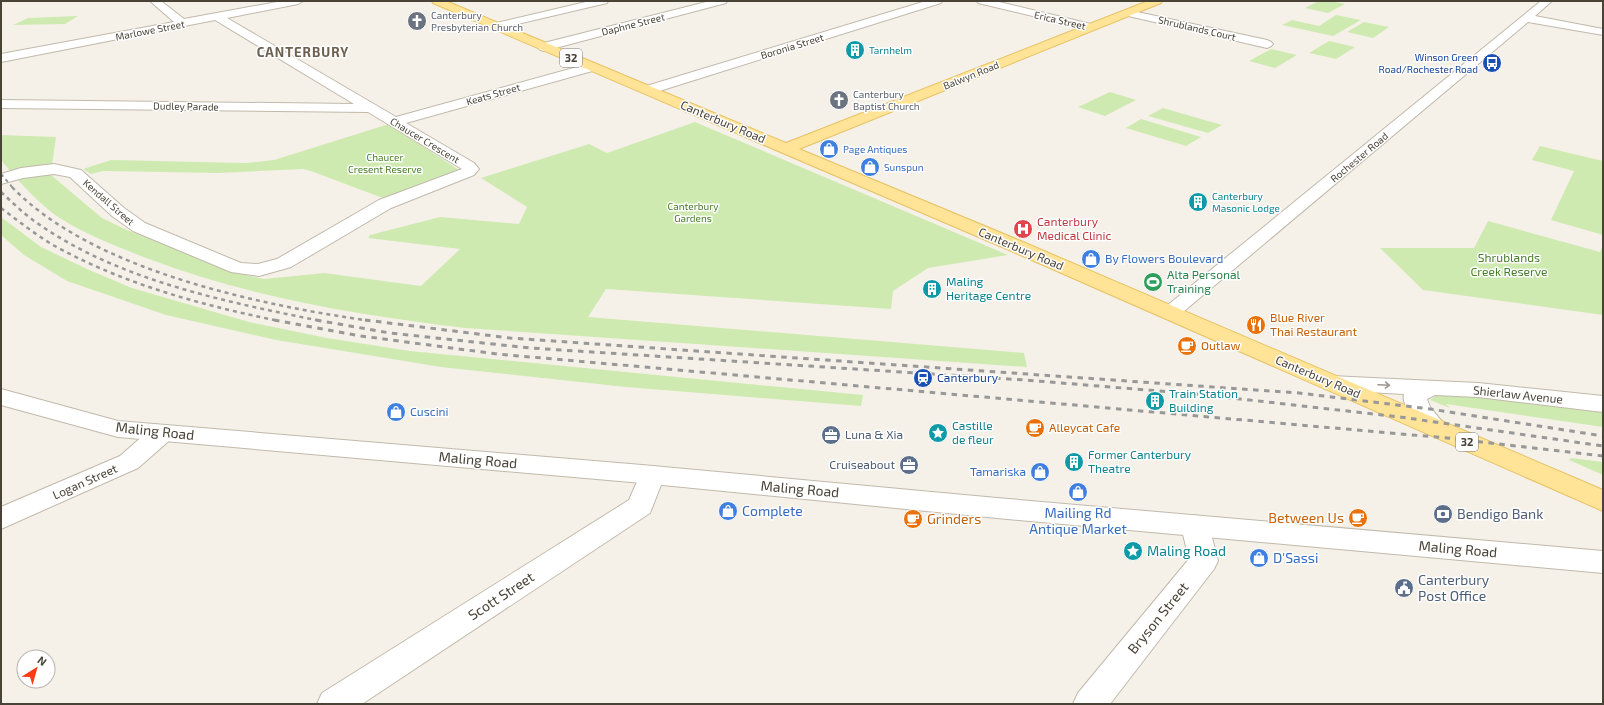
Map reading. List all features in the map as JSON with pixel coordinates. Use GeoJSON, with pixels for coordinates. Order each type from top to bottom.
{"type":"FeatureCollection","features":[{"type":"Feature","properties":{"kind":"main road","name":"Canterbury Road"},"geometry":{"type":"LineString","coordinates":[[437,1],[1170,313],[1603,500]]}},
{"type":"Feature","properties":{"kind":"main road","name":"Balwyn Road"},"geometry":{"type":"LineString","coordinates":[[785,149],[1157,1]]}},
{"type":"Feature","properties":{"kind":"street"},"geometry":{"type":"LineString","coordinates":[[155,1],[182,24]]}},
{"type":"Feature","properties":{"kind":"street","name":"Marlowe Street"},"geometry":{"type":"LineString","coordinates":[[1,58],[298,1]]}},
{"type":"Feature","properties":{"kind":"street"},"geometry":{"type":"LineString","coordinates":[[496,26],[603,1]]}},
{"type":"Feature","properties":{"kind":"street","name":"Daphne Street"},"geometry":{"type":"LineString","coordinates":[[544,47],[722,1]]}},
{"type":"Feature","properties":{"kind":"street","name":"Boronia Street"},"geometry":{"type":"LineString","coordinates":[[648,90],[937,1]]}},
{"type":"Feature","properties":{"kind":"street","name":"Erica Street"},"geometry":{"type":"LineString","coordinates":[[982,1],[1091,27]]}},
{"type":"Feature","properties":{"kind":"street","name":"Rochester Road"},"geometry":{"type":"LineString","coordinates":[[1170,313],[1547,1]]}},
{"type":"Feature","properties":{"kind":"street","name":"Shrublands Court"},"geometry":{"type":"LineString","coordinates":[[1128,13],[1267,44]]}},
{"type":"Feature","properties":{"kind":"street","name":"Chaucer Crescent"},"geometry":{"type":"LineString","coordinates":[[218,17],[471,169],[468,172],[385,204],[284,263],[259,270]]}},
{"type":"Feature","properties":{"kind":"street"},"geometry":{"type":"LineString","coordinates":[[1526,18],[1603,32]]}},
{"type":"Feature","properties":{"kind":"street","name":"Keats Street"},"geometry":{"type":"LineString","coordinates":[[395,122],[592,67]]}},
{"type":"Feature","properties":{"kind":"street","name":"Dudley Parade"},"geometry":{"type":"LineString","coordinates":[[1,104],[371,108]]}},
{"type":"Feature","properties":{"kind":"street","name":"Kendall Street"},"geometry":{"type":"LineString","coordinates":[[1,179],[21,173],[54,169],[75,172],[118,212],[139,227],[238,268],[259,270]]}},
{"type":"Feature","properties":{"kind":"street","name":"Shierlaw Avenue"},"geometry":{"type":"LineString","coordinates":[[1331,383],[1478,390],[1603,404]]}},
{"type":"Feature","properties":{"kind":"street","name":"Shierlaw Avenue"},"geometry":{"type":"LineString","coordinates":[[1432,388],[1415,395],[1414,401],[1420,412],[1435,428]]}},
{"type":"Feature","properties":{"kind":"street","name":"Maling Road"},"geometry":{"type":"LineString","coordinates":[[1,398],[118,429],[652,475],[1195,526],[1603,562]]}},
{"type":"Feature","properties":{"kind":"street","name":"Logan Street"},"geometry":{"type":"LineString","coordinates":[[1,518],[129,462],[162,433]]}},
{"type":"Feature","properties":{"kind":"street","name":"Scott Street"},"geometry":{"type":"LineString","coordinates":[[334,704],[640,506],[652,475]]}},
{"type":"Feature","properties":{"kind":"street","name":"Bryson Street"},"geometry":{"type":"LineString","coordinates":[[1090,704],[1204,561],[1195,526]]}},
{"type":"Feature","properties":{"kind":"green space"},"geometry":{"type":"Polygon","coordinates":[[[1319,1],[1330,1],[1345,4],[1328,13],[1305,8],[1319,1]]]}},
{"type":"Feature","properties":{"kind":"green space"},"geometry":{"type":"Polygon","coordinates":[[[1336,15],[1361,20],[1333,36],[1282,25],[1292,20],[1319,26],[1336,15]]]}},
{"type":"Feature","properties":{"kind":"green space"},"geometry":{"type":"Polygon","coordinates":[[[78,16],[65,24],[13,25],[28,18],[78,16]]]}},
{"type":"Feature","properties":{"kind":"green space"},"geometry":{"type":"Polygon","coordinates":[[[1364,22],[1389,27],[1373,38],[1347,32],[1364,22]]]}},
{"type":"Feature","properties":{"kind":"green space"},"geometry":{"type":"Polygon","coordinates":[[[1329,41],[1355,47],[1336,59],[1309,53],[1329,41]]]}},
{"type":"Feature","properties":{"kind":"green space"},"geometry":{"type":"Polygon","coordinates":[[[1271,49],[1297,55],[1275,68],[1249,61],[1271,49]]]}},
{"type":"Feature","properties":{"kind":"green space"},"geometry":{"type":"Polygon","coordinates":[[[1110,92],[1136,100],[1105,116],[1078,107],[1110,92]]]}},
{"type":"Feature","properties":{"kind":"green space"},"geometry":{"type":"Polygon","coordinates":[[[1163,108],[1222,125],[1208,133],[1148,116],[1163,108]]]}},
{"type":"Feature","properties":{"kind":"green space"},"geometry":{"type":"Polygon","coordinates":[[[1141,119],[1201,137],[1186,146],[1126,128],[1141,119]]]}},
{"type":"Feature","properties":{"kind":"green space","name":"Canterbury Gardens"},"geometry":{"type":"Polygon","coordinates":[[[695,122],[1008,255],[928,268],[893,291],[891,309],[606,289],[588,317],[1024,353],[1027,367],[465,328],[384,317],[303,303],[224,284],[185,272],[104,241],[56,216],[16,178],[51,173],[51,175],[102,218],[127,230],[237,273],[264,279],[324,273],[421,286],[460,249],[368,238],[370,235],[440,217],[519,224],[527,207],[481,178],[589,144],[607,153],[695,122]]]}},
{"type":"Feature","properties":{"kind":"green space","name":"Chaucer Cresent Reserve"},"geometry":{"type":"Polygon","coordinates":[[[389,124],[459,170],[459,172],[388,200],[303,169],[218,173],[103,171],[91,174],[83,169],[111,160],[246,163],[274,160],[389,124]]]}},
{"type":"Feature","properties":{"kind":"green space"},"geometry":{"type":"Polygon","coordinates":[[[1,135],[56,137],[52,165],[11,172],[1,160],[1,135]]]}},
{"type":"Feature","properties":{"kind":"green space","name":"Shrublands Creek Reserve"},"geometry":{"type":"Polygon","coordinates":[[[1540,146],[1603,161],[1603,235],[1551,220],[1574,171],[1532,160],[1540,146]]]}},
{"type":"Feature","properties":{"kind":"green space"},"geometry":{"type":"Polygon","coordinates":[[[1,217],[41,247],[87,269],[132,288],[249,322],[327,338],[410,351],[863,395],[861,406],[626,387],[441,367],[276,340],[166,315],[67,281],[24,255],[1,235],[1,217]]]}},
{"type":"Feature","properties":{"kind":"green space","name":"Shrublands Creek Reserve"},"geometry":{"type":"Polygon","coordinates":[[[1488,221],[1600,252],[1603,245],[1603,315],[1423,290],[1380,248],[1474,248],[1488,221]]]}},
{"type":"Feature","properties":{"kind":"green space"},"geometry":{"type":"Polygon","coordinates":[[[1434,393],[1507,399],[1603,411],[1603,427],[1446,404],[1450,408],[1430,400],[1436,396],[1434,393]]]}},
{"type":"Feature","properties":{"kind":"green space"},"geometry":{"type":"Polygon","coordinates":[[[1571,458],[1603,462],[1603,475],[1569,460],[1571,458]]]}},
{"type":"Feature","properties":{"kind":"railway"},"geometry":{"type":"LineString","coordinates":[[1,174],[13,187]]}},
{"type":"Feature","properties":{"kind":"railway"},"geometry":{"type":"LineString","coordinates":[[13,187],[46,216],[87,241],[132,262],[180,280],[230,294],[279,305],[371,321]]}},
{"type":"Feature","properties":{"kind":"railway"},"geometry":{"type":"LineString","coordinates":[[1,192],[25,214],[40,225],[71,244],[105,261],[176,287],[249,306],[317,320]]}},
{"type":"Feature","properties":{"kind":"railway"},"geometry":{"type":"LineString","coordinates":[[1,208],[53,245],[107,271],[163,292],[221,308],[276,320]]}},
{"type":"Feature","properties":{"kind":"railway"},"geometry":{"type":"LineString","coordinates":[[276,320],[361,336],[497,354],[1447,438],[1603,456]]}},
{"type":"Feature","properties":{"kind":"railway"},"geometry":{"type":"LineString","coordinates":[[317,320],[390,333],[530,348],[1025,380],[1196,394],[1400,417],[1603,446]]}},
{"type":"Feature","properties":{"kind":"railway"},"geometry":{"type":"LineString","coordinates":[[365,320],[510,338],[1299,393],[1430,409],[1603,436]]}},
{"type":"Feature","properties":{"kind":"place","name":"Canterbury Presbyterian Church"},"geometry":{"type":"Point","coordinates":[417,21]}},
{"type":"Feature","properties":{"kind":"place","name":"Tarnhelm"},"geometry":{"type":"Point","coordinates":[855,50]}},
{"type":"Feature","properties":{"kind":"place","name":"Winson Green Road/Rochester Road"},"geometry":{"type":"Point","coordinates":[1492,63]}},
{"type":"Feature","properties":{"kind":"place","name":"Canterbury Baptist Church"},"geometry":{"type":"Point","coordinates":[839,100]}},
{"type":"Feature","properties":{"kind":"place","name":"Page Antiques"},"geometry":{"type":"Point","coordinates":[829,149]}},
{"type":"Feature","properties":{"kind":"place","name":"Sunspun"},"geometry":{"type":"Point","coordinates":[870,167]}},
{"type":"Feature","properties":{"kind":"place","name":"Canterbury Masonic Lodge"},"geometry":{"type":"Point","coordinates":[1198,202]}},
{"type":"Feature","properties":{"kind":"place","name":"Canterbury Medical Clinic"},"geometry":{"type":"Point","coordinates":[1023,229]}},
{"type":"Feature","properties":{"kind":"place","name":"By Flowers Boulevard"},"geometry":{"type":"Point","coordinates":[1091,259]}},
{"type":"Feature","properties":{"kind":"place","name":"Alta Personal Training"},"geometry":{"type":"Point","coordinates":[1153,282]}},
{"type":"Feature","properties":{"kind":"place","name":"Maling Heritage Centre"},"geometry":{"type":"Point","coordinates":[932,289]}},
{"type":"Feature","properties":{"kind":"place","name":"Blue River Thai Restaurant"},"geometry":{"type":"Point","coordinates":[1256,325]}},
{"type":"Feature","properties":{"kind":"place","name":"Outlaw"},"geometry":{"type":"Point","coordinates":[1187,346]}},
{"type":"Feature","properties":{"kind":"place","name":"Canterbury"},"geometry":{"type":"Point","coordinates":[923,378]}},
{"type":"Feature","properties":{"kind":"place","name":"Train Station Building"},"geometry":{"type":"Point","coordinates":[1155,401]}},
{"type":"Feature","properties":{"kind":"place","name":"Cuscini"},"geometry":{"type":"Point","coordinates":[396,412]}},
{"type":"Feature","properties":{"kind":"place","name":"Alleycat Cafe"},"geometry":{"type":"Point","coordinates":[1035,428]}},
{"type":"Feature","properties":{"kind":"place","name":"Castille de fleur"},"geometry":{"type":"Point","coordinates":[938,433]}},
{"type":"Feature","properties":{"kind":"place","name":"Luna & Xia"},"geometry":{"type":"Point","coordinates":[831,435]}},
{"type":"Feature","properties":{"kind":"place","name":"Former Canterbury Theatre"},"geometry":{"type":"Point","coordinates":[1074,462]}},
{"type":"Feature","properties":{"kind":"place","name":"Cruiseabout"},"geometry":{"type":"Point","coordinates":[909,465]}},
{"type":"Feature","properties":{"kind":"place","name":"Tamariska"},"geometry":{"type":"Point","coordinates":[1040,472]}},
{"type":"Feature","properties":{"kind":"place","name":"Mailing Rd Antique Market"},"geometry":{"type":"Point","coordinates":[1078,492]}},
{"type":"Feature","properties":{"kind":"place","name":"Complete"},"geometry":{"type":"Point","coordinates":[728,511]}},
{"type":"Feature","properties":{"kind":"place","name":"Bendigo Bank"},"geometry":{"type":"Point","coordinates":[1443,514]}},
{"type":"Feature","properties":{"kind":"place","name":"Between Us"},"geometry":{"type":"Point","coordinates":[1358,518]}},
{"type":"Feature","properties":{"kind":"place","name":"Grinders"},"geometry":{"type":"Point","coordinates":[913,519]}},
{"type":"Feature","properties":{"kind":"place","name":"Maling Road"},"geometry":{"type":"Point","coordinates":[1133,551]}},
{"type":"Feature","properties":{"kind":"place","name":"D'Sassi"},"geometry":{"type":"Point","coordinates":[1259,558]}},
{"type":"Feature","properties":{"kind":"place","name":"Canterbury Post Office"},"geometry":{"type":"Point","coordinates":[1404,588]}},
{"type":"Feature","properties":{"kind":"district","name":"CANTERBURY"},"geometry":{"type":"Point","coordinates":[303,52]}}]}
